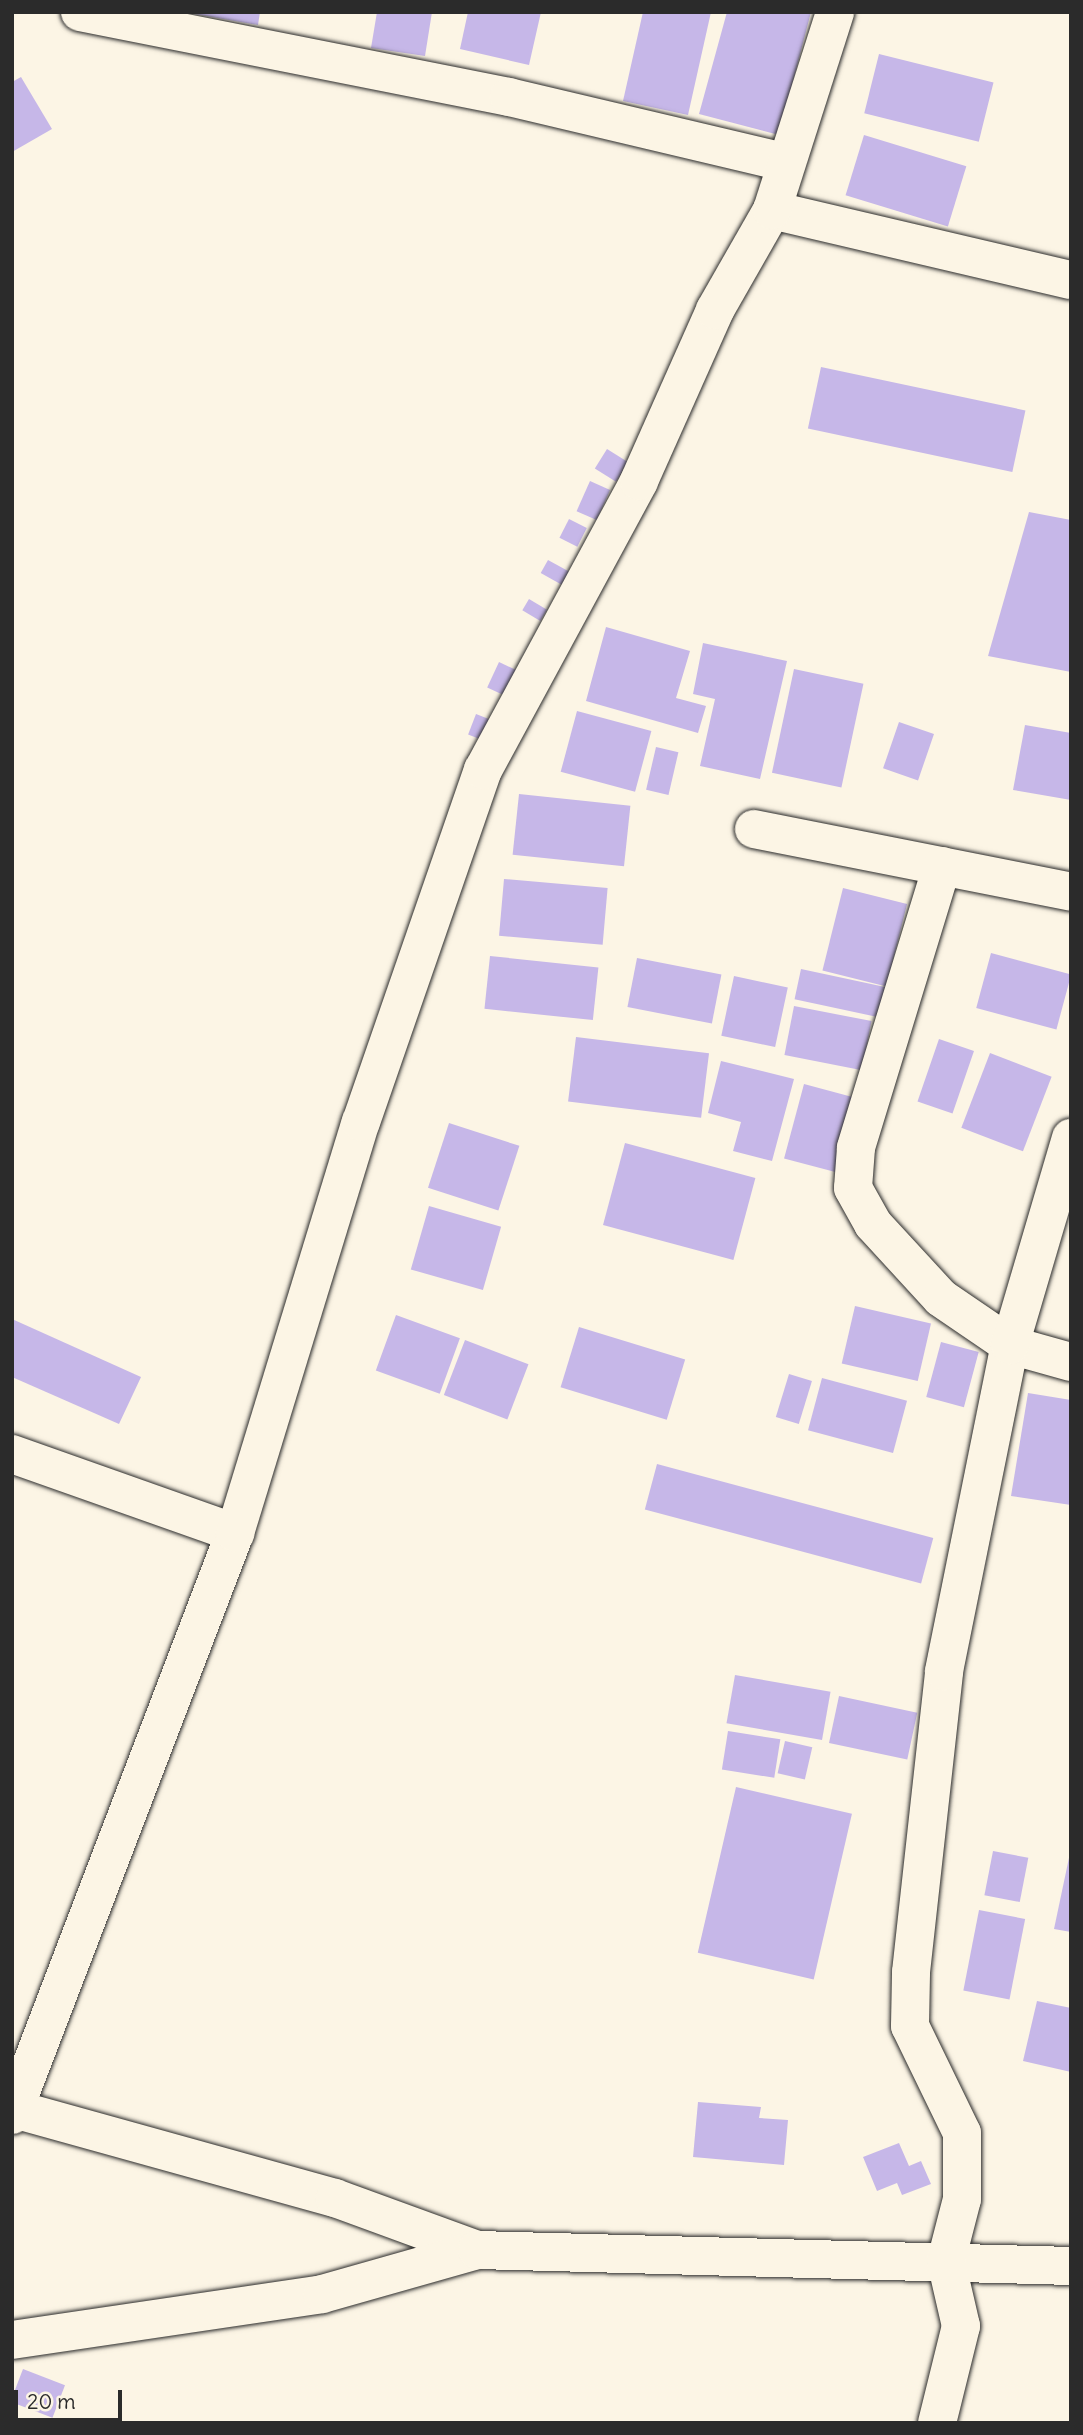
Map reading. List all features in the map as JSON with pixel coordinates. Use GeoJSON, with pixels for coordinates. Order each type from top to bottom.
{"type":"FeatureCollection","features":[{"type":"Feature","properties":{"kind":"street"},"geometry":{"type":"LineString","coordinates":[[81,12],[509,97],[785,162]]}},
{"type":"Feature","properties":{"kind":"street"},"geometry":{"type":"LineString","coordinates":[[477,2250],[335,2198],[13,2112],[235,1533],[361,1122],[483,770],[639,481],[715,310],[772,210],[785,162],[835,12]]}},
{"type":"Feature","properties":{"kind":"street"},"geometry":{"type":"LineString","coordinates":[[772,210],[1071,280]]}},
{"type":"Feature","properties":{"kind":"street"},"geometry":{"type":"LineString","coordinates":[[754,829],[1071,892]]}},
{"type":"Feature","properties":{"kind":"street"},"geometry":{"type":"LineString","coordinates":[[942,866],[856,1148],[853,1188],[873,1224],[941,1298],[1010,1345],[1071,1362]]}},
{"type":"Feature","properties":{"kind":"street"},"geometry":{"type":"LineString","coordinates":[[937,2423],[961,2326],[946,2261],[962,2199],[962,2133],[910,2026],[911,1972],[944,1671],[1010,1345],[1071,1138]]}},
{"type":"Feature","properties":{"kind":"street"},"geometry":{"type":"LineString","coordinates":[[12,1454],[235,1533]]}},
{"type":"Feature","properties":{"kind":"street"},"geometry":{"type":"LineString","coordinates":[[12,2340],[322,2294],[477,2250],[1071,2266]]}},
{"type":"Feature","properties":{"kind":"building"},"geometry":{"type":"Polygon","coordinates":[[[183,12],[260,12],[258,25],[183,12]]]}},
{"type":"Feature","properties":{"kind":"building"},"geometry":{"type":"Polygon","coordinates":[[[377,12],[432,12],[425,56],[371,48],[377,12]]]}},
{"type":"Feature","properties":{"kind":"building"},"geometry":{"type":"Polygon","coordinates":[[[468,12],[541,12],[529,65],[460,49],[468,12]]]}},
{"type":"Feature","properties":{"kind":"building"},"geometry":{"type":"Polygon","coordinates":[[[643,12],[711,12],[688,115],[623,101],[643,12]]]}},
{"type":"Feature","properties":{"kind":"building"},"geometry":{"type":"Polygon","coordinates":[[[727,12],[811,12],[779,135],[699,114],[727,12]]]}},
{"type":"Feature","properties":{"kind":"building"},"geometry":{"type":"Polygon","coordinates":[[[879,54],[993,83],[979,142],[864,113],[879,54]]]}},
{"type":"Feature","properties":{"kind":"building"},"geometry":{"type":"Polygon","coordinates":[[[21,77],[52,129],[12,152],[12,82],[21,77]]]}},
{"type":"Feature","properties":{"kind":"building"},"geometry":{"type":"Polygon","coordinates":[[[864,135],[966,166],[948,227],[846,195],[864,135]]]}},
{"type":"Feature","properties":{"kind":"building"},"geometry":{"type":"Polygon","coordinates":[[[821,367],[1025,410],[1012,472],[808,429],[821,367]]]}},
{"type":"Feature","properties":{"kind":"building"},"geometry":{"type":"Polygon","coordinates":[[[607,449],[628,462],[616,482],[595,469],[607,449]]]}},
{"type":"Feature","properties":{"kind":"building"},"geometry":{"type":"Polygon","coordinates":[[[590,481],[610,490],[597,520],[577,511],[590,481]]]}},
{"type":"Feature","properties":{"kind":"building"},"geometry":{"type":"Polygon","coordinates":[[[1029,512],[1071,520],[1071,672],[988,656],[1029,512]]]}},
{"type":"Feature","properties":{"kind":"building"},"geometry":{"type":"Polygon","coordinates":[[[569,519],[587,528],[577,547],[559,538],[569,519]]]}},
{"type":"Feature","properties":{"kind":"building"},"geometry":{"type":"Polygon","coordinates":[[[548,560],[570,572],[563,585],[541,573],[548,560]]]}},
{"type":"Feature","properties":{"kind":"building"},"geometry":{"type":"Polygon","coordinates":[[[529,599],[547,610],[540,621],[522,610],[529,599]]]}},
{"type":"Feature","properties":{"kind":"building"},"geometry":{"type":"Polygon","coordinates":[[[606,627],[690,651],[676,698],[706,706],[698,733],[586,701],[606,627]]]}},
{"type":"Feature","properties":{"kind":"building"},"geometry":{"type":"Polygon","coordinates":[[[703,643],[787,661],[760,779],[700,766],[715,699],[693,694],[703,643]]]}},
{"type":"Feature","properties":{"kind":"building"},"geometry":{"type":"Polygon","coordinates":[[[499,662],[518,671],[506,696],[487,687],[499,662]]]}},
{"type":"Feature","properties":{"kind":"building"},"geometry":{"type":"Polygon","coordinates":[[[794,669],[863,684],[841,787],[772,773],[794,669]]]}},
{"type":"Feature","properties":{"kind":"building"},"geometry":{"type":"Polygon","coordinates":[[[577,711],[651,731],[635,792],[561,772],[577,711]]]}},
{"type":"Feature","properties":{"kind":"building"},"geometry":{"type":"Polygon","coordinates":[[[476,714],[497,722],[489,742],[468,735],[476,714]]]}},
{"type":"Feature","properties":{"kind":"building"},"geometry":{"type":"Polygon","coordinates":[[[899,722],[934,734],[918,780],[883,768],[899,722]]]}},
{"type":"Feature","properties":{"kind":"building"},"geometry":{"type":"Polygon","coordinates":[[[1025,725],[1071,733],[1071,800],[1013,790],[1025,725]]]}},
{"type":"Feature","properties":{"kind":"building"},"geometry":{"type":"Polygon","coordinates":[[[656,747],[678,752],[669,795],[646,790],[656,747]]]}},
{"type":"Feature","properties":{"kind":"building"},"geometry":{"type":"Polygon","coordinates":[[[519,794],[630,806],[624,866],[513,855],[519,794]]]}},
{"type":"Feature","properties":{"kind":"building"},"geometry":{"type":"Polygon","coordinates":[[[504,879],[608,888],[603,945],[499,936],[504,879]]]}},
{"type":"Feature","properties":{"kind":"building"},"geometry":{"type":"Polygon","coordinates":[[[843,888],[907,904],[886,986],[822,970],[843,888]]]}},
{"type":"Feature","properties":{"kind":"building"},"geometry":{"type":"Polygon","coordinates":[[[991,953],[1071,974],[1056,1030],[976,1008],[991,953]]]}},
{"type":"Feature","properties":{"kind":"building"},"geometry":{"type":"Polygon","coordinates":[[[490,956],[598,967],[593,1020],[484,1009],[490,956]]]}},
{"type":"Feature","properties":{"kind":"building"},"geometry":{"type":"Polygon","coordinates":[[[637,958],[721,974],[712,1023],[627,1007],[637,958]]]}},
{"type":"Feature","properties":{"kind":"building"},"geometry":{"type":"Polygon","coordinates":[[[801,969],[885,987],[879,1017],[795,999],[801,969]]]}},
{"type":"Feature","properties":{"kind":"building"},"geometry":{"type":"Polygon","coordinates":[[[734,976],[788,987],[775,1047],[721,1036],[734,976]]]}},
{"type":"Feature","properties":{"kind":"building"},"geometry":{"type":"Polygon","coordinates":[[[794,1006],[872,1021],[862,1070],[784,1055],[794,1006]]]}},
{"type":"Feature","properties":{"kind":"building"},"geometry":{"type":"Polygon","coordinates":[[[576,1037],[709,1053],[701,1118],[568,1102],[576,1037]]]}},
{"type":"Feature","properties":{"kind":"building"},"geometry":{"type":"Polygon","coordinates":[[[939,1039],[974,1051],[952,1113],[918,1101],[939,1039]]]}},
{"type":"Feature","properties":{"kind":"building"},"geometry":{"type":"Polygon","coordinates":[[[990,1053],[1052,1077],[1023,1151],[961,1128],[990,1053]]]}},
{"type":"Feature","properties":{"kind":"building"},"geometry":{"type":"Polygon","coordinates":[[[721,1061],[794,1079],[772,1161],[733,1151],[741,1122],[708,1113],[721,1061]]]}},
{"type":"Feature","properties":{"kind":"building"},"geometry":{"type":"Polygon","coordinates":[[[804,1084],[855,1098],[835,1172],[784,1158],[804,1084]]]}},
{"type":"Feature","properties":{"kind":"building"},"geometry":{"type":"Polygon","coordinates":[[[449,1123],[519,1146],[498,1211],[428,1188],[449,1123]]]}},
{"type":"Feature","properties":{"kind":"building"},"geometry":{"type":"Polygon","coordinates":[[[625,1143],[755,1178],[733,1260],[603,1225],[625,1143]]]}},
{"type":"Feature","properties":{"kind":"building"},"geometry":{"type":"Polygon","coordinates":[[[429,1206],[501,1227],[483,1290],[411,1269],[429,1206]]]}},
{"type":"Feature","properties":{"kind":"building"},"geometry":{"type":"Polygon","coordinates":[[[855,1306],[931,1324],[918,1381],[842,1363],[855,1306]]]}},
{"type":"Feature","properties":{"kind":"building"},"geometry":{"type":"Polygon","coordinates":[[[396,1315],[460,1338],[440,1394],[376,1370],[396,1315]]]}},
{"type":"Feature","properties":{"kind":"building"},"geometry":{"type":"Polygon","coordinates":[[[12,1319],[141,1377],[119,1424],[12,1377],[12,1319]]]}},
{"type":"Feature","properties":{"kind":"building"},"geometry":{"type":"Polygon","coordinates":[[[579,1327],[685,1359],[667,1420],[561,1387],[579,1327]]]}},
{"type":"Feature","properties":{"kind":"building"},"geometry":{"type":"Polygon","coordinates":[[[465,1340],[528,1364],[507,1419],[444,1395],[465,1340]]]}},
{"type":"Feature","properties":{"kind":"building"},"geometry":{"type":"Polygon","coordinates":[[[941,1342],[979,1352],[964,1407],[926,1397],[941,1342]]]}},
{"type":"Feature","properties":{"kind":"building"},"geometry":{"type":"Polygon","coordinates":[[[789,1374],[812,1381],[799,1424],[776,1417],[789,1374]]]}},
{"type":"Feature","properties":{"kind":"building"},"geometry":{"type":"Polygon","coordinates":[[[822,1378],[907,1401],[893,1453],[808,1430],[822,1378]]]}},
{"type":"Feature","properties":{"kind":"building"},"geometry":{"type":"Polygon","coordinates":[[[1028,1393],[1071,1400],[1071,1505],[1011,1496],[1028,1393]]]}},
{"type":"Feature","properties":{"kind":"building"},"geometry":{"type":"Polygon","coordinates":[[[657,1464],[933,1538],[921,1583],[645,1509],[657,1464]]]}},
{"type":"Feature","properties":{"kind":"building"},"geometry":{"type":"Polygon","coordinates":[[[735,1675],[831,1692],[822,1740],[726,1723],[735,1675]]]}},
{"type":"Feature","properties":{"kind":"building"},"geometry":{"type":"Polygon","coordinates":[[[839,1696],[917,1713],[907,1760],[829,1743],[839,1696]]]}},
{"type":"Feature","properties":{"kind":"building"},"geometry":{"type":"Polygon","coordinates":[[[728,1731],[780,1739],[774,1778],[722,1770],[728,1731]]]}},
{"type":"Feature","properties":{"kind":"building"},"geometry":{"type":"Polygon","coordinates":[[[785,1741],[812,1747],[805,1779],[778,1773],[785,1741]]]}},
{"type":"Feature","properties":{"kind":"building"},"geometry":{"type":"Polygon","coordinates":[[[736,1787],[852,1814],[814,1979],[698,1953],[736,1787]]]}},
{"type":"Feature","properties":{"kind":"building"},"geometry":{"type":"Polygon","coordinates":[[[993,1851],[1028,1858],[1020,1902],[984,1895],[993,1851]]]}},
{"type":"Feature","properties":{"kind":"building"},"geometry":{"type":"Polygon","coordinates":[[[1071,1854],[1071,1932],[1054,1929],[1071,1854]]]}},
{"type":"Feature","properties":{"kind":"building"},"geometry":{"type":"Polygon","coordinates":[[[979,1910],[1025,1919],[1009,1999],[963,1990],[979,1910]]]}},
{"type":"Feature","properties":{"kind":"building"},"geometry":{"type":"Polygon","coordinates":[[[1037,2001],[1071,2008],[1071,2072],[1023,2061],[1037,2001]]]}},
{"type":"Feature","properties":{"kind":"building"},"geometry":{"type":"Polygon","coordinates":[[[698,2102],[761,2107],[759,2118],[788,2120],[784,2165],[693,2157],[698,2102]]]}},
{"type":"Feature","properties":{"kind":"building"},"geometry":{"type":"Polygon","coordinates":[[[899,2143],[909,2166],[921,2161],[931,2184],[902,2195],[897,2183],[877,2191],[863,2157],[899,2143]]]}},
{"type":"Feature","properties":{"kind":"building"},"geometry":{"type":"Polygon","coordinates":[[[23,2369],[65,2385],[52,2418],[12,2402],[23,2369]]]}}]}
